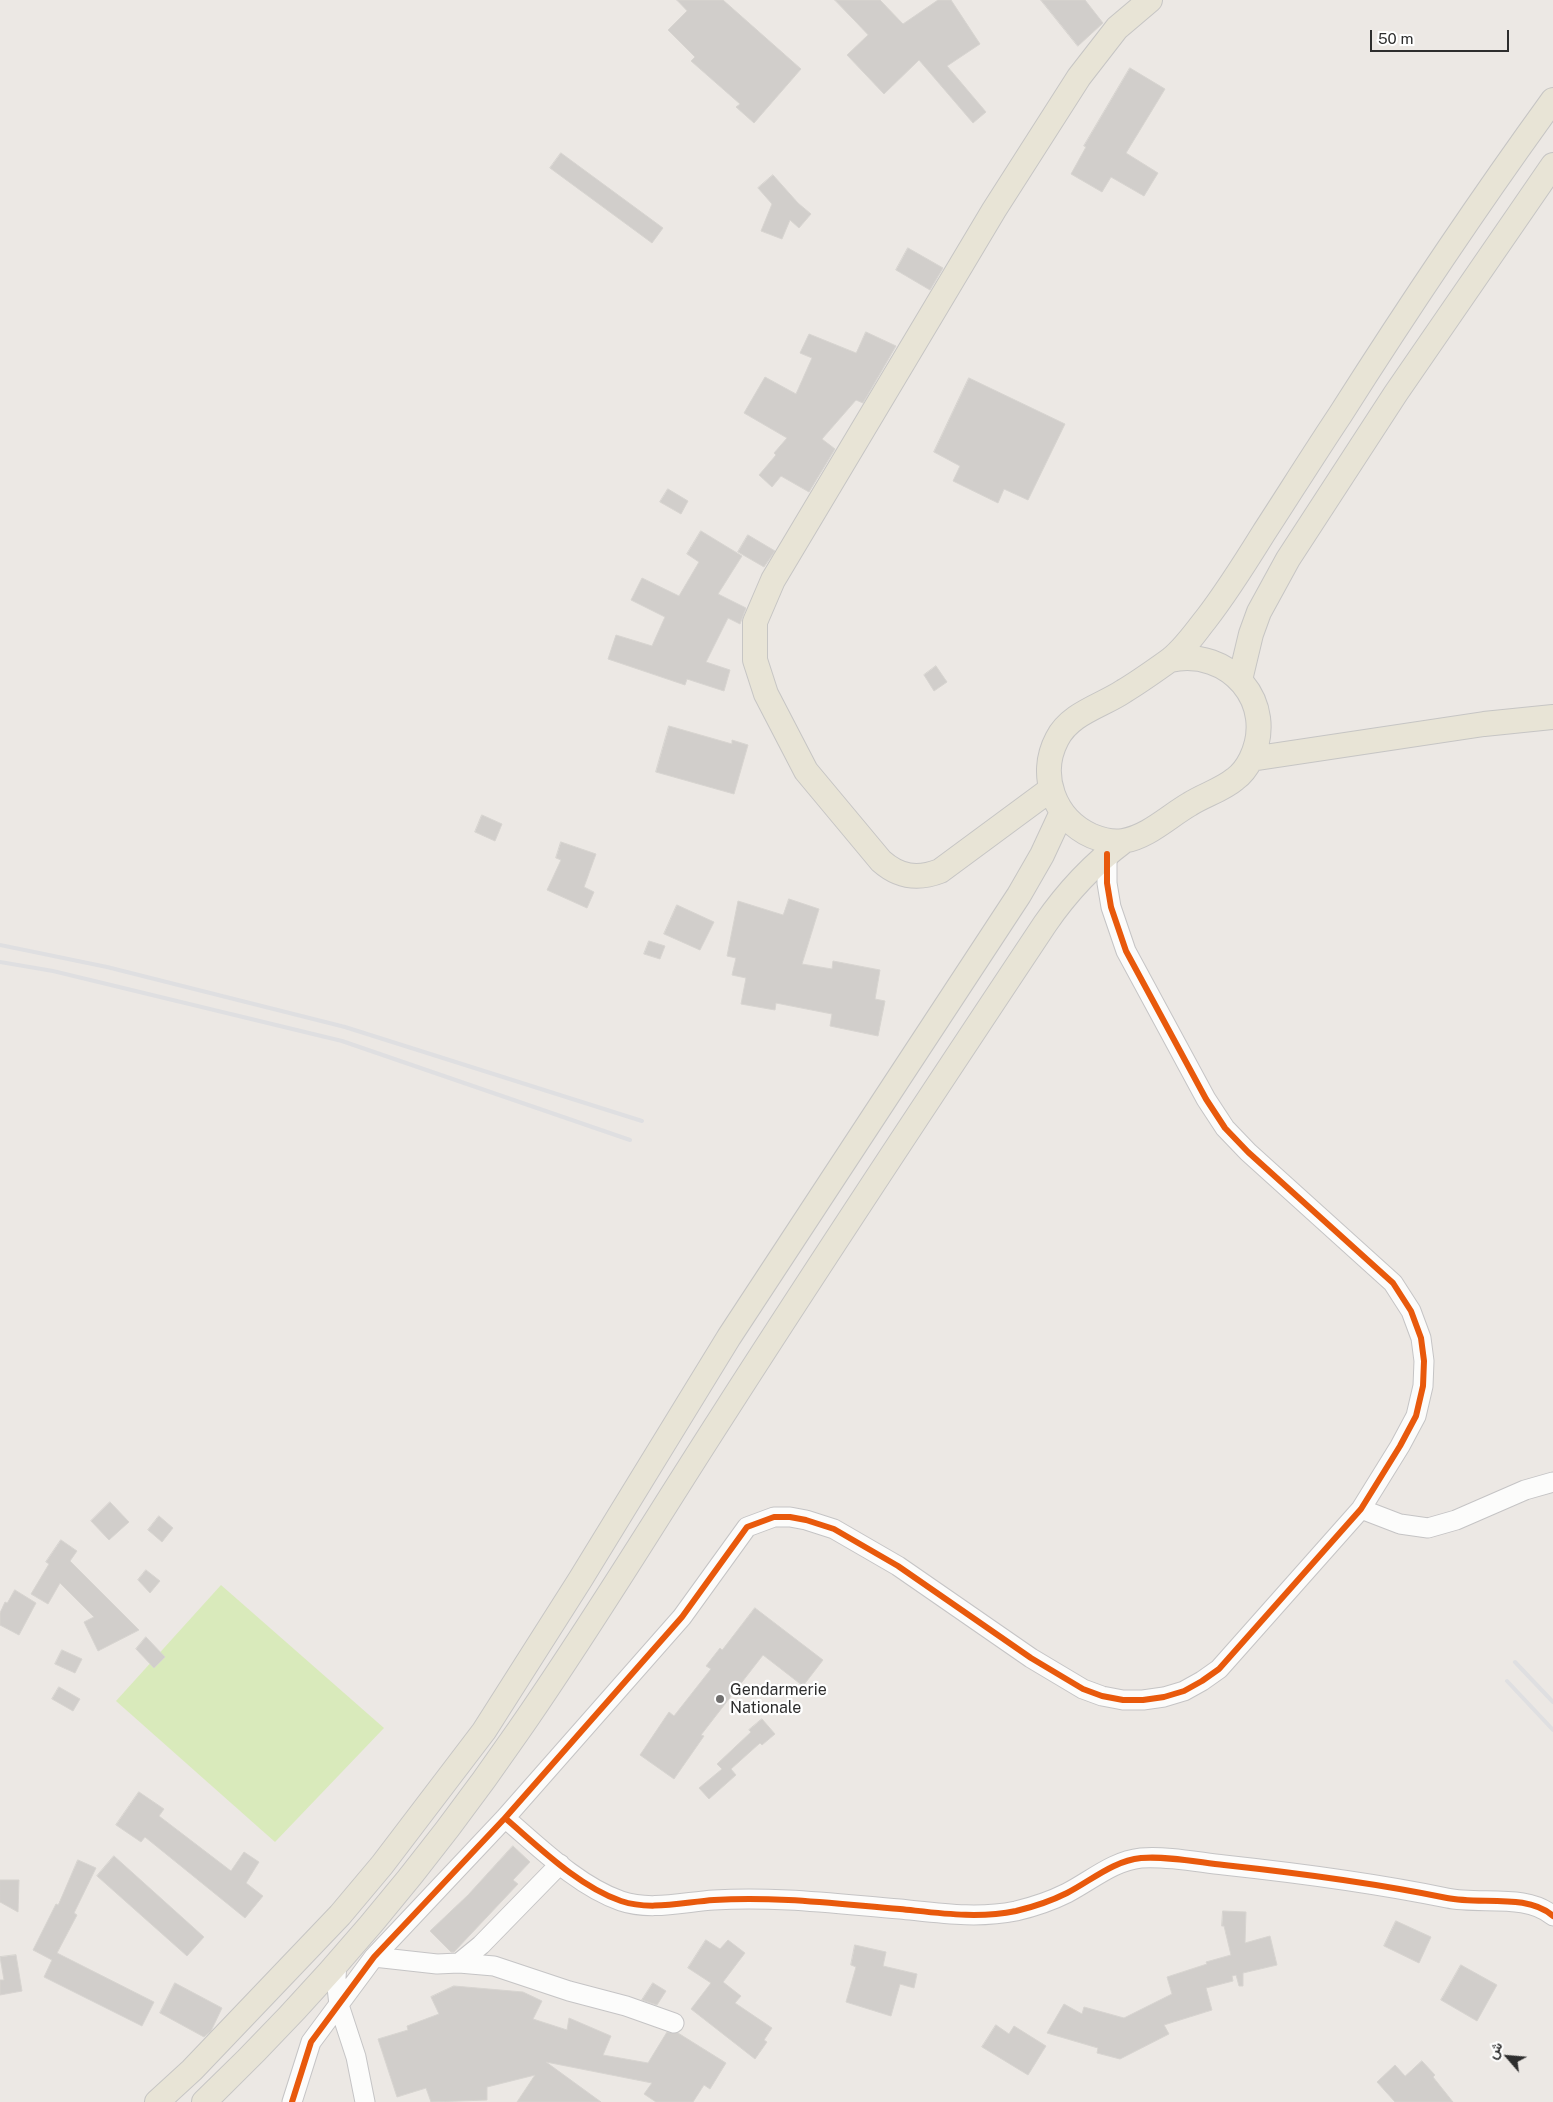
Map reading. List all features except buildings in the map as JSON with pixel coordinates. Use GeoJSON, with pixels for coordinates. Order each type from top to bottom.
{"type":"FeatureCollection","features":[{"type":"Feature","properties":{"kind":"main road"},"geometry":{"type":"LineString","coordinates":[[1051,789],[940,871],[925,876],[910,876],[889,868],[881,861],[806,771],[766,694],[755,660],[755,622],[773,580],[994,210],[1079,77],[1117,28],[1150,0]]}},
{"type":"Feature","properties":{"kind":"main road"},"geometry":{"type":"LineString","coordinates":[[1115,848],[1108,842],[1081,830],[1062,812],[1051,789],[1049,764],[1051,752],[1062,729],[1071,721],[1123,692],[1170,660],[1206,618],[1239,573],[1366,373],[1553,100]]}},
{"type":"Feature","properties":{"kind":"main road"},"geometry":{"type":"LineString","coordinates":[[1240,680],[1251,634],[1270,591],[1288,559],[1396,393],[1553,165]]}},
{"type":"Feature","properties":{"kind":"main road"},"geometry":{"type":"LineString","coordinates":[[1239,573],[1270,591]]}},
{"type":"Feature","properties":{"kind":"main road"},"geometry":{"type":"LineString","coordinates":[[204,2102],[270,2038],[381,1914],[468,1801],[518,1732],[816,1269],[1045,924],[1068,893],[1115,848],[1152,829],[1191,803],[1234,780],[1244,771],[1251,759],[1258,736],[1257,713],[1250,694],[1240,680],[1229,670],[1215,662],[1185,656],[1170,660]]}},
{"type":"Feature","properties":{"kind":"main road"},"geometry":{"type":"LineString","coordinates":[[1251,759],[1484,724],[1553,718]]}},
{"type":"Feature","properties":{"kind":"main road"},"geometry":{"type":"LineString","coordinates":[[157,2102],[192,2070],[324,1932],[382,1865],[484,1731],[580,1580],[729,1337],[1019,895],[1042,855],[1062,812]]}},
{"type":"Feature","properties":{"kind":"main road"},"geometry":{"type":"LineString","coordinates":[[324,1932],[340,1960]]}},
{"type":"Feature","properties":{"kind":"street"},"geometry":{"type":"LineString","coordinates":[[292,2102],[312,2042],[374,1957],[505,1818],[682,1617],[747,1527],[774,1517],[806,1520],[834,1529],[898,1566],[1031,1658],[1083,1689],[1102,1696],[1123,1700],[1143,1700],[1164,1697],[1184,1691],[1219,1669],[1361,1509],[1416,1416],[1423,1386],[1424,1361],[1420,1338],[1411,1311],[1393,1283],[1248,1152],[1225,1128],[1206,1099],[1126,951],[1111,907],[1107,882],[1115,848]]}},
{"type":"Feature","properties":{"kind":"street"},"geometry":{"type":"LineString","coordinates":[[1361,1509],[1400,1524],[1428,1528],[1456,1520],[1525,1490],[1553,1482]]}},
{"type":"Feature","properties":{"kind":"street"},"geometry":{"type":"LineString","coordinates":[[505,1818],[560,1864],[609,1896],[643,1906],[715,1900],[777,1899],[981,1915],[1000,1914],[1035,1906],[1068,1893],[1113,1866],[1126,1861],[1153,1858],[1258,1868],[1470,1902],[1525,1903],[1536,1905],[1553,1916]]}},
{"type":"Feature","properties":{"kind":"street"},"geometry":{"type":"LineString","coordinates":[[459,1963],[481,1945],[560,1864]]}},
{"type":"Feature","properties":{"kind":"street"},"geometry":{"type":"LineString","coordinates":[[374,1957],[437,1964],[459,1963],[494,1966],[577,1993],[626,2006],[674,2023]]}},
{"type":"Feature","properties":{"kind":"street"},"geometry":{"type":"LineString","coordinates":[[340,1960],[336,1978],[339,2005],[356,2057],[365,2102]]}},
{"type":"Feature","properties":{"kind":"green space"},"geometry":{"type":"Polygon","coordinates":[[[221,1585],[384,1728],[275,1842],[116,1701],[221,1585]]]}},
{"type":"Feature","properties":{"kind":"railway"},"geometry":{"type":"LineString","coordinates":[[0,945],[107,967],[345,1027],[642,1121]]}},
{"type":"Feature","properties":{"kind":"railway"},"geometry":{"type":"LineString","coordinates":[[0,962],[53,971],[342,1041],[630,1140]]}},
{"type":"Feature","properties":{"kind":"railway"},"geometry":{"type":"LineString","coordinates":[[1515,1662],[1553,1702]]}},
{"type":"Feature","properties":{"kind":"railway"},"geometry":{"type":"LineString","coordinates":[[1507,1681],[1553,1730]]}},
{"type":"Feature","properties":{"kind":"cycle path"},"geometry":{"type":"LineString","coordinates":[[292,2102],[311,2042],[374,1957],[505,1818],[682,1617],[747,1527],[774,1517],[790,1517],[834,1529],[898,1566],[1031,1658],[1083,1689],[1102,1696],[1123,1700],[1143,1700],[1164,1697],[1184,1691],[1219,1669],[1361,1509],[1416,1416],[1423,1386],[1424,1361],[1421,1338],[1411,1311],[1393,1283],[1248,1152],[1225,1128],[1206,1099],[1126,951],[1111,907],[1107,883],[1107,854]]}},
{"type":"Feature","properties":{"kind":"cycle path"},"geometry":{"type":"LineString","coordinates":[[505,1818],[574,1876],[605,1894],[632,1904],[655,1906],[714,1900],[760,1899],[987,1915],[1029,1908],[1055,1899],[1121,1863],[1141,1858],[1162,1858],[1308,1875],[1460,1900],[1517,1902],[1530,1904],[1553,1916]]}},
{"type":"Feature","properties":{"kind":"place","name":"Gendarmerie Nationale"},"geometry":{"type":"Point","coordinates":[720,1699]}}]}
